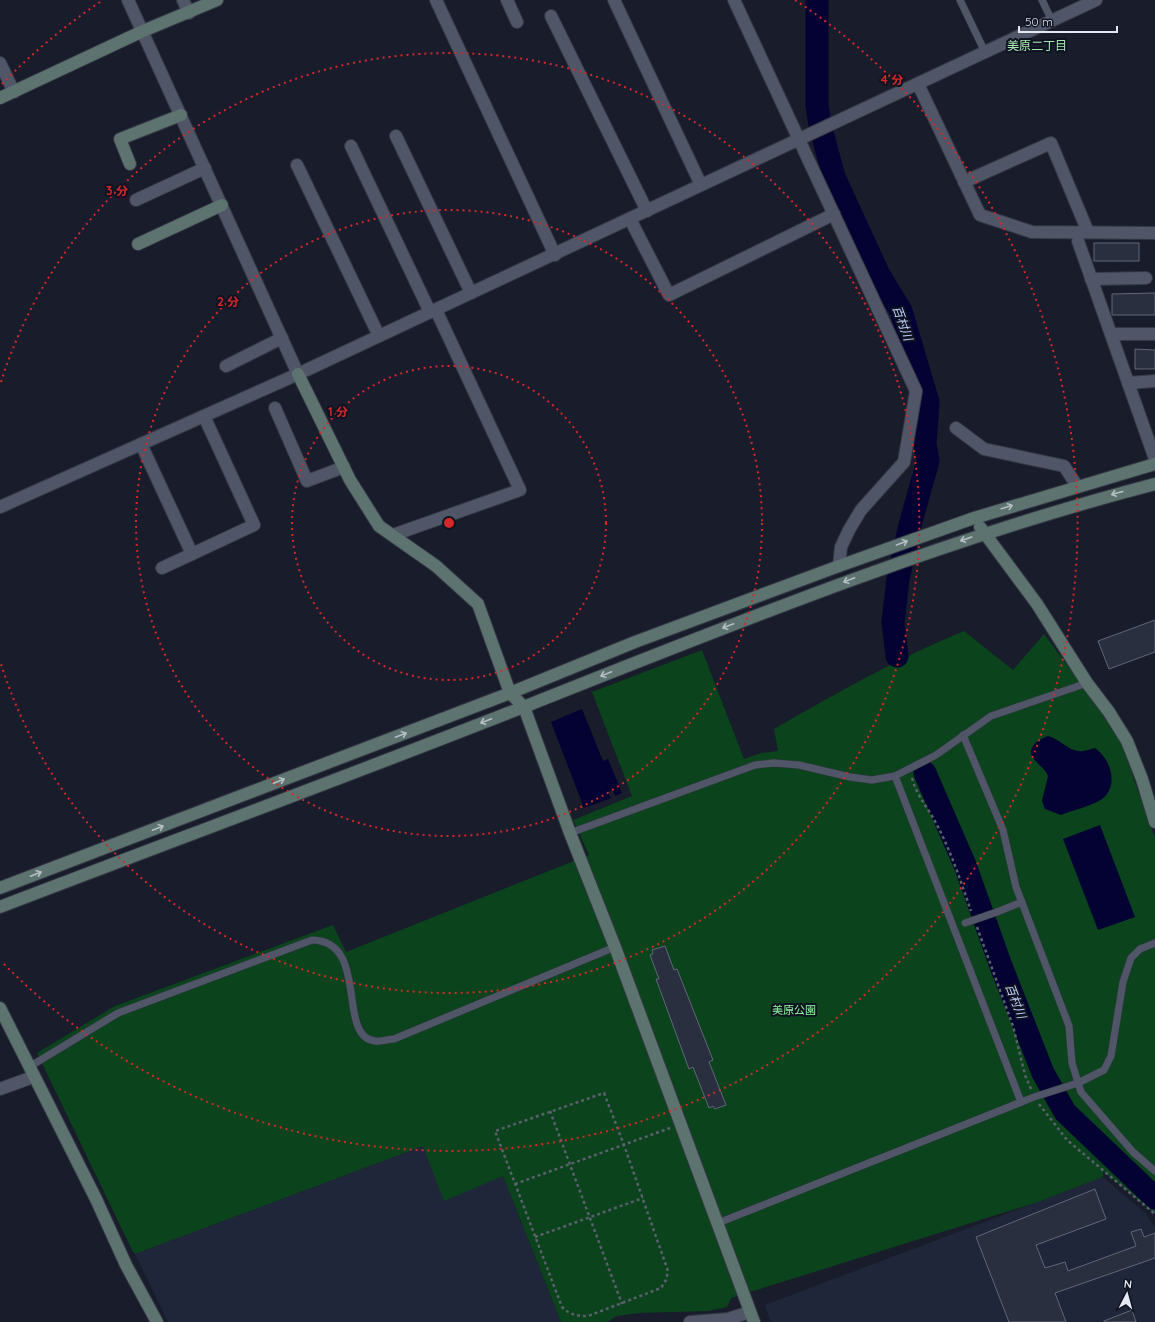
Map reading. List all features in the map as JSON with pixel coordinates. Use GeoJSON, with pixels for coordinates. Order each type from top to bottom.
{"type":"FeatureCollection","features":[{"type":"Feature","properties":{"kind":"street"},"geometry":{"type":"LineString","coordinates":[[128,0],[298,374],[344,467],[379,526],[436,566],[478,604],[510,692],[524,707],[570,833],[615,947],[752,1317],[690,1322]]}},
{"type":"Feature","properties":{"kind":"street"},"geometry":{"type":"LineString","coordinates":[[183,0],[189,13]]}},
{"type":"Feature","properties":{"kind":"street"},"geometry":{"type":"LineString","coordinates":[[0,98],[143,31],[189,13],[216,0]]}},
{"type":"Feature","properties":{"kind":"street"},"geometry":{"type":"LineString","coordinates":[[436,0],[555,255]]}},
{"type":"Feature","properties":{"kind":"street"},"geometry":{"type":"LineString","coordinates":[[507,0],[517,22]]}},
{"type":"Feature","properties":{"kind":"street"},"geometry":{"type":"LineString","coordinates":[[614,0],[701,185]]}},
{"type":"Feature","properties":{"kind":"street"},"geometry":{"type":"LineString","coordinates":[[734,0],[805,137],[834,214],[916,391],[904,462],[861,510],[841,547],[839,566]]}},
{"type":"Feature","properties":{"kind":"street"},"geometry":{"type":"LineString","coordinates":[[0,507],[298,374],[555,255],[1096,0]]}},
{"type":"Feature","properties":{"kind":"street"},"geometry":{"type":"LineString","coordinates":[[551,16],[647,211]]}},
{"type":"Feature","properties":{"kind":"street"},"geometry":{"type":"LineString","coordinates":[[0,63],[14,92]]}},
{"type":"Feature","properties":{"kind":"street"},"geometry":{"type":"LineString","coordinates":[[918,84],[980,215],[1032,232],[1155,233]]}},
{"type":"Feature","properties":{"kind":"street"},"geometry":{"type":"LineString","coordinates":[[130,164],[120,138],[181,115]]}},
{"type":"Feature","properties":{"kind":"street"},"geometry":{"type":"LineString","coordinates":[[396,136],[471,293]]}},
{"type":"Feature","properties":{"kind":"street"},"geometry":{"type":"LineString","coordinates":[[964,182],[1051,143],[1088,232]]}},
{"type":"Feature","properties":{"kind":"street"},"geometry":{"type":"LineString","coordinates":[[351,146],[520,490],[393,535]]}},
{"type":"Feature","properties":{"kind":"street"},"geometry":{"type":"LineString","coordinates":[[297,165],[379,336]]}},
{"type":"Feature","properties":{"kind":"street"},"geometry":{"type":"LineString","coordinates":[[136,200],[204,168]]}},
{"type":"Feature","properties":{"kind":"street"},"geometry":{"type":"LineString","coordinates":[[138,244],[222,205]]}},
{"type":"Feature","properties":{"kind":"street"},"geometry":{"type":"LineString","coordinates":[[630,219],[669,295],[834,214]]}},
{"type":"Feature","properties":{"kind":"street"},"geometry":{"type":"LineString","coordinates":[[1078,241],[1155,458]]}},
{"type":"Feature","properties":{"kind":"street"},"geometry":{"type":"LineString","coordinates":[[1091,279],[1146,278]]}},
{"type":"Feature","properties":{"kind":"street"},"geometry":{"type":"LineString","coordinates":[[1111,334],[1155,334]]}},
{"type":"Feature","properties":{"kind":"street"},"geometry":{"type":"LineString","coordinates":[[226,366],[282,338]]}},
{"type":"Feature","properties":{"kind":"street"},"geometry":{"type":"LineString","coordinates":[[1128,382],[1155,381]]}},
{"type":"Feature","properties":{"kind":"street"},"geometry":{"type":"LineString","coordinates":[[275,408],[307,481],[344,467]]}},
{"type":"Feature","properties":{"kind":"street"},"geometry":{"type":"LineString","coordinates":[[162,568],[254,524],[204,416]]}},
{"type":"Feature","properties":{"kind":"street"},"geometry":{"type":"LineString","coordinates":[[956,428],[984,449],[1064,466],[1077,486]]}},
{"type":"Feature","properties":{"kind":"street"},"geometry":{"type":"LineString","coordinates":[[140,444],[192,554]]}},
{"type":"Feature","properties":{"kind":"street"},"geometry":{"type":"LineString","coordinates":[[0,888],[636,642],[839,566],[974,518],[1077,486],[1155,464]]}},
{"type":"Feature","properties":{"kind":"street"},"geometry":{"type":"LineString","coordinates":[[0,907],[524,707],[648,657],[886,567],[984,533],[1100,498],[1155,484]]}},
{"type":"Feature","properties":{"kind":"street"},"geometry":{"type":"LineString","coordinates":[[974,518],[1037,604],[1087,683],[1110,712],[1127,741],[1142,779],[1155,822]]}},
{"type":"Feature","properties":{"kind":"street"},"geometry":{"type":"LineString","coordinates":[[1,1011],[96,1199],[126,1265],[157,1322]]}},
{"type":"Feature","properties":{"kind":"street"},"geometry":{"type":"LineString","coordinates":[[0,1089],[31,1072]]}},
{"type":"Feature","properties":{"kind":"lane"},"geometry":{"type":"LineString","coordinates":[[960,0],[985,52]]}},
{"type":"Feature","properties":{"kind":"lane"},"geometry":{"type":"LineString","coordinates":[[1042,0],[1052,21]]}},
{"type":"Feature","properties":{"kind":"lane"},"geometry":{"type":"LineString","coordinates":[[570,833],[755,765],[774,763],[799,765],[850,777],[872,780],[895,776],[936,754],[991,716],[1087,683]]}},
{"type":"Feature","properties":{"kind":"lane"},"geometry":{"type":"LineString","coordinates":[[963,735],[1003,830],[1016,887],[1069,1026],[1072,1063],[1081,1092],[1134,1152],[1155,1171]]}},
{"type":"Feature","properties":{"kind":"lane"},"geometry":{"type":"LineString","coordinates":[[895,776],[1021,1102]]}},
{"type":"Feature","properties":{"kind":"lane"},"geometry":{"type":"LineString","coordinates":[[954,928],[1022,902]]}},
{"type":"Feature","properties":{"kind":"lane"},"geometry":{"type":"LineString","coordinates":[[31,1072],[118,1013],[312,940],[322,940],[331,944],[342,958],[347,973],[357,1027],[365,1036],[375,1041],[394,1039],[615,947]]}},
{"type":"Feature","properties":{"kind":"lane"},"geometry":{"type":"LineString","coordinates":[[718,1223],[1021,1102],[1078,1083],[1104,1070],[1111,1056],[1123,982],[1131,958],[1140,950],[1155,943]]}},
{"type":"Feature","properties":{"kind":"path"},"geometry":{"type":"LineString","coordinates":[[910,769],[919,797],[932,816],[949,851],[972,913]]}},
{"type":"Feature","properties":{"kind":"path"},"geometry":{"type":"LineString","coordinates":[[974,920],[1013,1026],[1025,1075],[1034,1097],[1067,1140],[1155,1214]]}},
{"type":"Feature","properties":{"kind":"path"},"geometry":{"type":"LineString","coordinates":[[604,1093],[624,1145],[668,1271],[666,1280],[661,1288],[588,1316],[568,1313],[562,1307],[495,1131],[550,1111],[604,1093]]}},
{"type":"Feature","properties":{"kind":"path"},"geometry":{"type":"LineString","coordinates":[[550,1111],[622,1304]]}},
{"type":"Feature","properties":{"kind":"path"},"geometry":{"type":"LineString","coordinates":[[515,1184],[681,1124]]}},
{"type":"Feature","properties":{"kind":"path"},"geometry":{"type":"LineString","coordinates":[[535,1237],[643,1198]]}},
{"type":"Feature","properties":{"kind":"shaded area"},"geometry":{"type":"Polygon","coordinates":[[[582,709],[603,761],[608,759],[622,793],[615,796],[613,790],[608,792],[611,798],[584,808],[551,722],[582,709]]]}},
{"type":"Feature","properties":{"kind":"shaded area"},"geometry":{"type":"Polygon","coordinates":[[[1048,736],[1075,750],[1083,751],[1095,748],[1101,753],[1106,760],[1111,774],[1110,789],[1106,796],[1095,803],[1061,815],[1045,809],[1042,801],[1048,776],[1034,759],[1031,751],[1034,744],[1048,736]]]}},
{"type":"Feature","properties":{"kind":"shaded area"},"geometry":{"type":"Polygon","coordinates":[[[1100,825],[1135,917],[1098,930],[1063,839],[1100,825]]]}},
{"type":"Feature","properties":{"kind":"shaded area"},"geometry":{"type":"Polygon","coordinates":[[[423,1146],[503,1176],[561,1322],[168,1322],[135,1254],[423,1146]]]}},
{"type":"Feature","properties":{"kind":"shaded area"},"geometry":{"type":"Polygon","coordinates":[[[1103,1177],[1145,1213],[1155,1227],[1155,1322],[771,1322],[765,1305],[1103,1177]]]}},
{"type":"Feature","properties":{"kind":"green space","name":"美原公園"},"geometry":{"type":"Polygon","coordinates":[[[964,631],[1013,670],[1044,634],[1100,709],[1121,743],[1155,838],[1155,1214],[1103,1171],[1103,1177],[1038,1202],[731,1298],[727,1307],[709,1311],[639,1313],[617,1316],[607,1322],[561,1322],[503,1176],[444,1201],[423,1146],[135,1254],[132,1250],[37,1053],[115,1006],[333,925],[346,952],[589,855],[573,820],[632,796],[592,692],[702,650],[744,759],[761,753],[778,751],[774,729],[891,665],[964,631]]]}},
{"type":"Feature","properties":{"kind":"building"},"geometry":{"type":"Polygon","coordinates":[[[1094,243],[1139,243],[1139,261],[1094,261],[1094,243]]]}},
{"type":"Feature","properties":{"kind":"building"},"geometry":{"type":"Polygon","coordinates":[[[1155,293],[1155,315],[1112,315],[1112,294],[1155,293]]]}},
{"type":"Feature","properties":{"kind":"building"},"geometry":{"type":"Polygon","coordinates":[[[1135,349],[1155,350],[1155,369],[1135,369],[1135,349]]]}},
{"type":"Feature","properties":{"kind":"building"},"geometry":{"type":"Polygon","coordinates":[[[1155,620],[1155,652],[1109,669],[1098,641],[1155,620]]]}},
{"type":"Feature","properties":{"kind":"building"},"geometry":{"type":"Polygon","coordinates":[[[665,946],[674,970],[677,969],[713,1060],[709,1062],[726,1105],[715,1109],[713,1106],[709,1108],[693,1067],[689,1069],[656,979],[659,979],[650,955],[653,954],[652,950],[665,946]]]}},
{"type":"Feature","properties":{"kind":"building"},"geometry":{"type":"Polygon","coordinates":[[[1095,1189],[1106,1219],[1036,1245],[1045,1268],[1065,1262],[1068,1271],[1136,1246],[1131,1232],[1141,1229],[1144,1237],[1155,1233],[1155,1258],[1055,1293],[1066,1322],[1009,1322],[976,1237],[1095,1189]]]}},
{"type":"Feature","properties":{"kind":"building"},"geometry":{"type":"Polygon","coordinates":[[[1132,1310],[1136,1322],[1104,1322],[1104,1321],[1132,1310]]]}},
{"type":"Feature","properties":{"kind":"waterway","name":"百村川"},"geometry":{"type":"LineString","coordinates":[[817,0],[817,105],[820,125],[834,177],[879,275],[901,311],[928,402],[925,444],[928,461],[910,525],[898,579],[893,622],[897,656]]}},
{"type":"Feature","properties":{"kind":"waterway","name":"百村川"},"geometry":{"type":"LineString","coordinates":[[925,773],[965,865],[1001,966],[1043,1073],[1065,1112],[1155,1198]]}},
{"type":"Feature","properties":{"kind":"district","name":"美原二丁目"},"geometry":{"type":"Point","coordinates":[1037,45]}}]}
